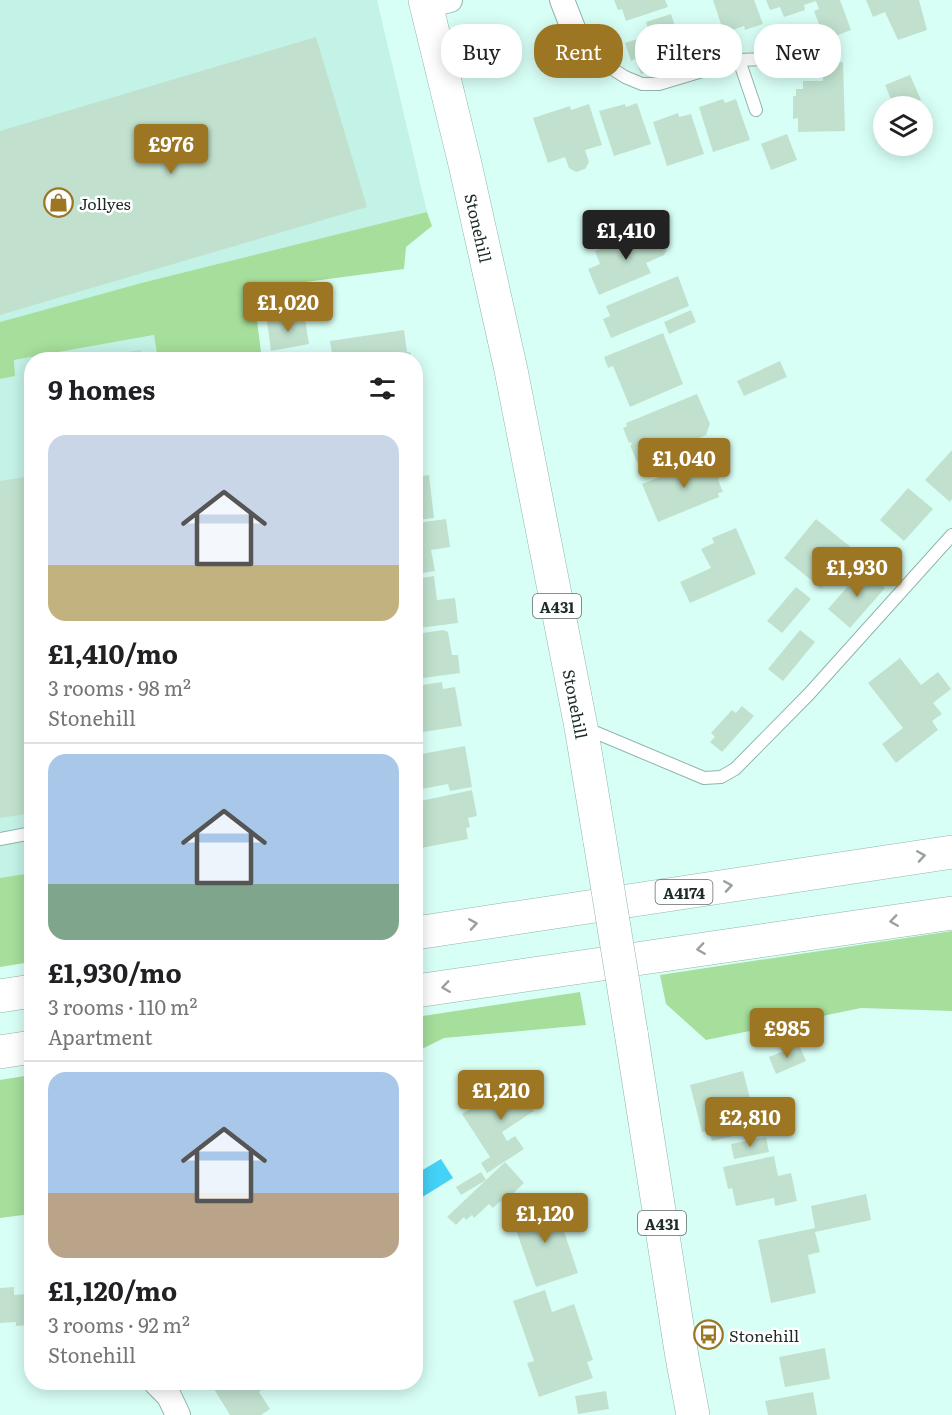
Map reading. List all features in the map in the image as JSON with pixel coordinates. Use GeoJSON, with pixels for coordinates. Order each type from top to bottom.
{"type":"FeatureCollection","features":[{"type":"Feature","properties":{"kind":"main road","name":"Stonehill"},"geometry":{"type":"LineString","coordinates":[[434,2],[467,176],[511,370],[581,727],[693,1415]]}},
{"type":"Feature","properties":{"kind":"main road","name":"A4174"},"geometry":{"type":"LineString","coordinates":[[423,932],[952,852]]}},
{"type":"Feature","properties":{"kind":"main road"},"geometry":{"type":"LineString","coordinates":[[423,990],[952,913]]}},
{"type":"Feature","properties":{"kind":"main road"},"geometry":{"type":"LineString","coordinates":[[0,996],[24,992]]}},
{"type":"Feature","properties":{"kind":"main road"},"geometry":{"type":"LineString","coordinates":[[0,1052],[24,1048]]}},
{"type":"Feature","properties":{"kind":"street"},"geometry":{"type":"LineString","coordinates":[[562,0],[571,24]]}},
{"type":"Feature","properties":{"kind":"street"},"geometry":{"type":"LineString","coordinates":[[163,1390],[169,1396],[178,1415]]}},
{"type":"Feature","properties":{"kind":"lane"},"geometry":{"type":"LineString","coordinates":[[742,69],[756,110]]}},
{"type":"Feature","properties":{"kind":"lane"},"geometry":{"type":"LineString","coordinates":[[623,76],[642,84],[659,84],[679,78]]}},
{"type":"Feature","properties":{"kind":"lane"},"geometry":{"type":"LineString","coordinates":[[581,727],[704,778],[721,777],[735,769],[809,694],[952,535]]}},
{"type":"Feature","properties":{"kind":"lane"},"geometry":{"type":"LineString","coordinates":[[0,839],[24,834]]}},
{"type":"Feature","properties":{"kind":"shaded area"},"geometry":{"type":"Polygon","coordinates":[[[0,0],[377,0],[427,212],[145,282],[0,322],[0,0]]]}},
{"type":"Feature","properties":{"kind":"shaded area"},"geometry":{"type":"Polygon","coordinates":[[[155,335],[157,352],[59,352],[155,335]]]}},
{"type":"Feature","properties":{"kind":"shaded area"},"geometry":{"type":"Polygon","coordinates":[[[24,358],[24,874],[0,878],[0,379],[15,376],[14,360],[24,358]]]}},
{"type":"Feature","properties":{"kind":"green space"},"geometry":{"type":"Polygon","coordinates":[[[427,212],[432,226],[406,247],[404,269],[253,289],[261,352],[157,352],[154,335],[59,352],[24,352],[24,358],[14,360],[15,376],[0,379],[0,322],[145,282],[427,212]]]}},
{"type":"Feature","properties":{"kind":"green space"},"geometry":{"type":"Polygon","coordinates":[[[24,874],[24,963],[0,967],[0,878],[24,874]]]}},
{"type":"Feature","properties":{"kind":"green space"},"geometry":{"type":"Polygon","coordinates":[[[952,931],[952,1011],[861,1008],[706,1040],[666,1004],[660,975],[952,931]]]}},
{"type":"Feature","properties":{"kind":"green space"},"geometry":{"type":"Polygon","coordinates":[[[580,992],[586,1025],[444,1038],[423,1048],[423,1016],[580,992]]]}},
{"type":"Feature","properties":{"kind":"green space"},"geometry":{"type":"Polygon","coordinates":[[[24,1076],[24,1215],[0,1218],[0,1080],[24,1076]]]}},
{"type":"Feature","properties":{"kind":"water"},"geometry":{"type":"Polygon","coordinates":[[[441,1159],[453,1178],[423,1197],[423,1170],[441,1159]]]}},
{"type":"Feature","properties":{"kind":"building"},"geometry":{"type":"Polygon","coordinates":[[[614,0],[665,0],[668,7],[626,21],[622,9],[618,10],[614,0]]]}},
{"type":"Feature","properties":{"kind":"building"},"geometry":{"type":"Polygon","coordinates":[[[713,0],[754,0],[763,24],[754,24],[754,27],[745,30],[742,24],[721,24],[713,0]]]}},
{"type":"Feature","properties":{"kind":"building"},"geometry":{"type":"Polygon","coordinates":[[[766,0],[840,0],[851,30],[841,34],[841,24],[819,24],[814,11],[819,9],[816,1],[804,5],[805,10],[784,17],[780,7],[770,10],[766,0]]]}},
{"type":"Feature","properties":{"kind":"building"},"geometry":{"type":"Polygon","coordinates":[[[866,0],[919,0],[927,30],[898,40],[885,12],[873,17],[866,0]]]}},
{"type":"Feature","properties":{"kind":"building"},"geometry":{"type":"Polygon","coordinates":[[[671,14],[674,24],[647,24],[646,22],[671,14]]]}},
{"type":"Feature","properties":{"kind":"building"},"geometry":{"type":"Polygon","coordinates":[[[316,37],[367,207],[0,315],[0,131],[316,37]]]}},
{"type":"Feature","properties":{"kind":"building"},"geometry":{"type":"Polygon","coordinates":[[[635,40],[635,59],[631,61],[625,43],[635,40]]]}},
{"type":"Feature","properties":{"kind":"building"},"geometry":{"type":"Polygon","coordinates":[[[841,62],[843,62],[845,131],[798,132],[798,118],[793,119],[793,96],[796,96],[796,89],[803,89],[803,81],[841,78],[841,62]]]}},
{"type":"Feature","properties":{"kind":"building"},"geometry":{"type":"Polygon","coordinates":[[[910,75],[919,96],[890,96],[885,85],[910,75]]]}},
{"type":"Feature","properties":{"kind":"building"},"geometry":{"type":"Polygon","coordinates":[[[723,99],[725,103],[736,99],[750,140],[713,152],[699,107],[723,99]]]}},
{"type":"Feature","properties":{"kind":"building"},"geometry":{"type":"Polygon","coordinates":[[[637,103],[651,144],[614,156],[599,111],[637,103]]]}},
{"type":"Feature","properties":{"kind":"building"},"geometry":{"type":"Polygon","coordinates":[[[589,104],[602,145],[585,150],[589,162],[585,169],[576,172],[569,168],[565,157],[548,163],[533,118],[570,106],[571,110],[589,104]]]}},
{"type":"Feature","properties":{"kind":"building"},"geometry":{"type":"Polygon","coordinates":[[[678,113],[679,117],[691,114],[704,154],[667,166],[653,122],[678,113]]]}},
{"type":"Feature","properties":{"kind":"building"},"geometry":{"type":"Polygon","coordinates":[[[787,134],[797,160],[771,170],[761,144],[787,134]]]}},
{"type":"Feature","properties":{"kind":"building"},"geometry":{"type":"Polygon","coordinates":[[[641,232],[644,238],[656,233],[665,238],[668,246],[664,255],[646,263],[651,273],[599,295],[588,269],[600,264],[595,251],[641,232]]]}},
{"type":"Feature","properties":{"kind":"building"},"geometry":{"type":"Polygon","coordinates":[[[678,276],[689,306],[611,338],[603,319],[610,316],[606,306],[678,276]]]}},
{"type":"Feature","properties":{"kind":"building"},"geometry":{"type":"Polygon","coordinates":[[[691,310],[696,322],[669,334],[664,322],[691,310]]]}},
{"type":"Feature","properties":{"kind":"building"},"geometry":{"type":"Polygon","coordinates":[[[304,314],[309,344],[271,351],[267,321],[304,314]]]}},
{"type":"Feature","properties":{"kind":"building"},"geometry":{"type":"Polygon","coordinates":[[[404,330],[407,352],[332,352],[330,341],[404,330]]]}},
{"type":"Feature","properties":{"kind":"building"},"geometry":{"type":"Polygon","coordinates":[[[663,333],[683,384],[630,407],[613,366],[608,368],[604,357],[663,333]]]}},
{"type":"Feature","properties":{"kind":"building"},"geometry":{"type":"Polygon","coordinates":[[[780,361],[787,377],[744,396],[737,381],[780,361]]]}},
{"type":"Feature","properties":{"kind":"building"},"geometry":{"type":"Polygon","coordinates":[[[697,394],[710,424],[706,435],[683,444],[685,447],[642,465],[640,461],[637,462],[630,445],[632,445],[631,442],[629,443],[623,428],[627,426],[626,423],[697,394]]]}},
{"type":"Feature","properties":{"kind":"building"},"geometry":{"type":"Polygon","coordinates":[[[952,450],[952,499],[950,502],[925,480],[952,450]]]}},
{"type":"Feature","properties":{"kind":"building"},"geometry":{"type":"Polygon","coordinates":[[[709,458],[715,461],[721,474],[718,480],[723,492],[718,493],[719,497],[658,522],[642,484],[709,458]]]}},
{"type":"Feature","properties":{"kind":"building"},"geometry":{"type":"Polygon","coordinates":[[[429,475],[434,518],[423,519],[423,476],[429,475]]]}},
{"type":"Feature","properties":{"kind":"building"},"geometry":{"type":"Polygon","coordinates":[[[24,477],[24,814],[0,818],[0,481],[24,477]]]}},
{"type":"Feature","properties":{"kind":"building"},"geometry":{"type":"Polygon","coordinates":[[[908,488],[933,509],[904,541],[880,520],[908,488]]]}},
{"type":"Feature","properties":{"kind":"building"},"geometry":{"type":"Polygon","coordinates":[[[446,519],[450,547],[431,550],[435,571],[423,573],[423,522],[446,519]]]}},
{"type":"Feature","properties":{"kind":"building"},"geometry":{"type":"Polygon","coordinates":[[[816,519],[853,549],[821,588],[784,558],[816,519]]]}},
{"type":"Feature","properties":{"kind":"building"},"geometry":{"type":"Polygon","coordinates":[[[736,528],[756,574],[690,603],[680,582],[711,568],[701,549],[714,543],[712,538],[736,528]]]}},
{"type":"Feature","properties":{"kind":"building"},"geometry":{"type":"Polygon","coordinates":[[[864,568],[885,588],[850,628],[828,609],[864,568]]]}},
{"type":"Feature","properties":{"kind":"building"},"geometry":{"type":"Polygon","coordinates":[[[434,576],[437,600],[455,598],[458,623],[423,627],[423,578],[434,576]]]}},
{"type":"Feature","properties":{"kind":"building"},"geometry":{"type":"Polygon","coordinates":[[[796,587],[811,599],[782,633],[767,621],[796,587]]]}},
{"type":"Feature","properties":{"kind":"building"},"geometry":{"type":"Polygon","coordinates":[[[443,630],[448,632],[452,655],[458,655],[460,673],[423,678],[423,633],[443,630]]]}},
{"type":"Feature","properties":{"kind":"building"},"geometry":{"type":"Polygon","coordinates":[[[800,630],[815,642],[783,681],[768,669],[800,630]]]}},
{"type":"Feature","properties":{"kind":"building"},"geometry":{"type":"Polygon","coordinates":[[[900,658],[921,685],[938,672],[951,689],[933,703],[942,714],[932,721],[938,730],[896,763],[882,744],[903,728],[868,683],[900,658]]]}},
{"type":"Feature","properties":{"kind":"building"},"geometry":{"type":"Polygon","coordinates":[[[442,682],[443,689],[455,687],[462,726],[423,732],[423,685],[442,682]]]}},
{"type":"Feature","properties":{"kind":"building"},"geometry":{"type":"Polygon","coordinates":[[[742,706],[754,716],[722,752],[710,742],[715,737],[711,733],[732,710],[736,713],[742,706]]]}},
{"type":"Feature","properties":{"kind":"building"},"geometry":{"type":"Polygon","coordinates":[[[465,746],[472,787],[450,791],[448,784],[423,789],[423,754],[465,746]]]}},
{"type":"Feature","properties":{"kind":"building"},"geometry":{"type":"Polygon","coordinates":[[[472,790],[477,816],[468,818],[470,827],[466,828],[468,839],[423,848],[423,800],[472,790]]]}},
{"type":"Feature","properties":{"kind":"building"},"geometry":{"type":"Polygon","coordinates":[[[799,1045],[806,1061],[776,1074],[769,1057],[799,1045]]]}},
{"type":"Feature","properties":{"kind":"building"},"geometry":{"type":"Polygon","coordinates":[[[743,1071],[758,1130],[712,1141],[709,1130],[702,1132],[690,1085],[743,1071]]]}},
{"type":"Feature","properties":{"kind":"building"},"geometry":{"type":"Polygon","coordinates":[[[523,1079],[539,1104],[532,1109],[534,1111],[502,1132],[507,1141],[515,1136],[524,1149],[487,1173],[481,1163],[490,1157],[462,1114],[513,1081],[515,1085],[523,1079]]]}},
{"type":"Feature","properties":{"kind":"building"},"geometry":{"type":"Polygon","coordinates":[[[766,1137],[769,1152],[734,1159],[731,1144],[766,1137]]]}},
{"type":"Feature","properties":{"kind":"building"},"geometry":{"type":"Polygon","coordinates":[[[774,1156],[778,1176],[791,1173],[797,1201],[775,1206],[774,1198],[736,1206],[732,1188],[728,1189],[723,1167],[774,1156]]]}},
{"type":"Feature","properties":{"kind":"building"},"geometry":{"type":"Polygon","coordinates":[[[505,1162],[524,1183],[503,1203],[500,1201],[493,1208],[489,1204],[474,1218],[472,1215],[466,1220],[464,1217],[456,1225],[447,1217],[505,1162]]]}},
{"type":"Feature","properties":{"kind":"building"},"geometry":{"type":"Polygon","coordinates":[[[481,1172],[486,1180],[461,1195],[456,1187],[481,1172]]]}},
{"type":"Feature","properties":{"kind":"building"},"geometry":{"type":"Polygon","coordinates":[[[866,1194],[871,1220],[815,1232],[820,1252],[808,1255],[816,1293],[771,1303],[758,1240],[815,1228],[811,1206],[866,1194]]]}},
{"type":"Feature","properties":{"kind":"building"},"geometry":{"type":"Polygon","coordinates":[[[553,1199],[578,1273],[536,1287],[515,1227],[524,1224],[519,1210],[553,1199]]]}},
{"type":"Feature","properties":{"kind":"building"},"geometry":{"type":"Polygon","coordinates":[[[14,1287],[14,1295],[24,1294],[24,1325],[16,1326],[16,1322],[0,1323],[0,1288],[14,1287]]]}},
{"type":"Feature","properties":{"kind":"building"},"geometry":{"type":"Polygon","coordinates":[[[545,1290],[552,1312],[574,1304],[593,1360],[587,1362],[593,1378],[539,1397],[527,1363],[534,1361],[513,1301],[545,1290]]]}},
{"type":"Feature","properties":{"kind":"building"},"geometry":{"type":"Polygon","coordinates":[[[825,1348],[830,1379],[785,1387],[779,1357],[825,1348]]]}},
{"type":"Feature","properties":{"kind":"building"},"geometry":{"type":"Polygon","coordinates":[[[215,1390],[262,1390],[259,1392],[270,1409],[261,1415],[230,1415],[215,1390]]]}},
{"type":"Feature","properties":{"kind":"building"},"geometry":{"type":"Polygon","coordinates":[[[606,1391],[609,1409],[578,1414],[575,1396],[606,1391]]]}},
{"type":"Feature","properties":{"kind":"building"},"geometry":{"type":"Polygon","coordinates":[[[813,1392],[817,1415],[768,1415],[765,1401],[813,1392]]]}},
{"type":"Feature","properties":{"kind":"place","name":"Jollyes"},"geometry":{"type":"Point","coordinates":[58,203]}},
{"type":"Feature","properties":{"kind":"place","name":"Stonehill"},"geometry":{"type":"Point","coordinates":[708,1335]}}]}
